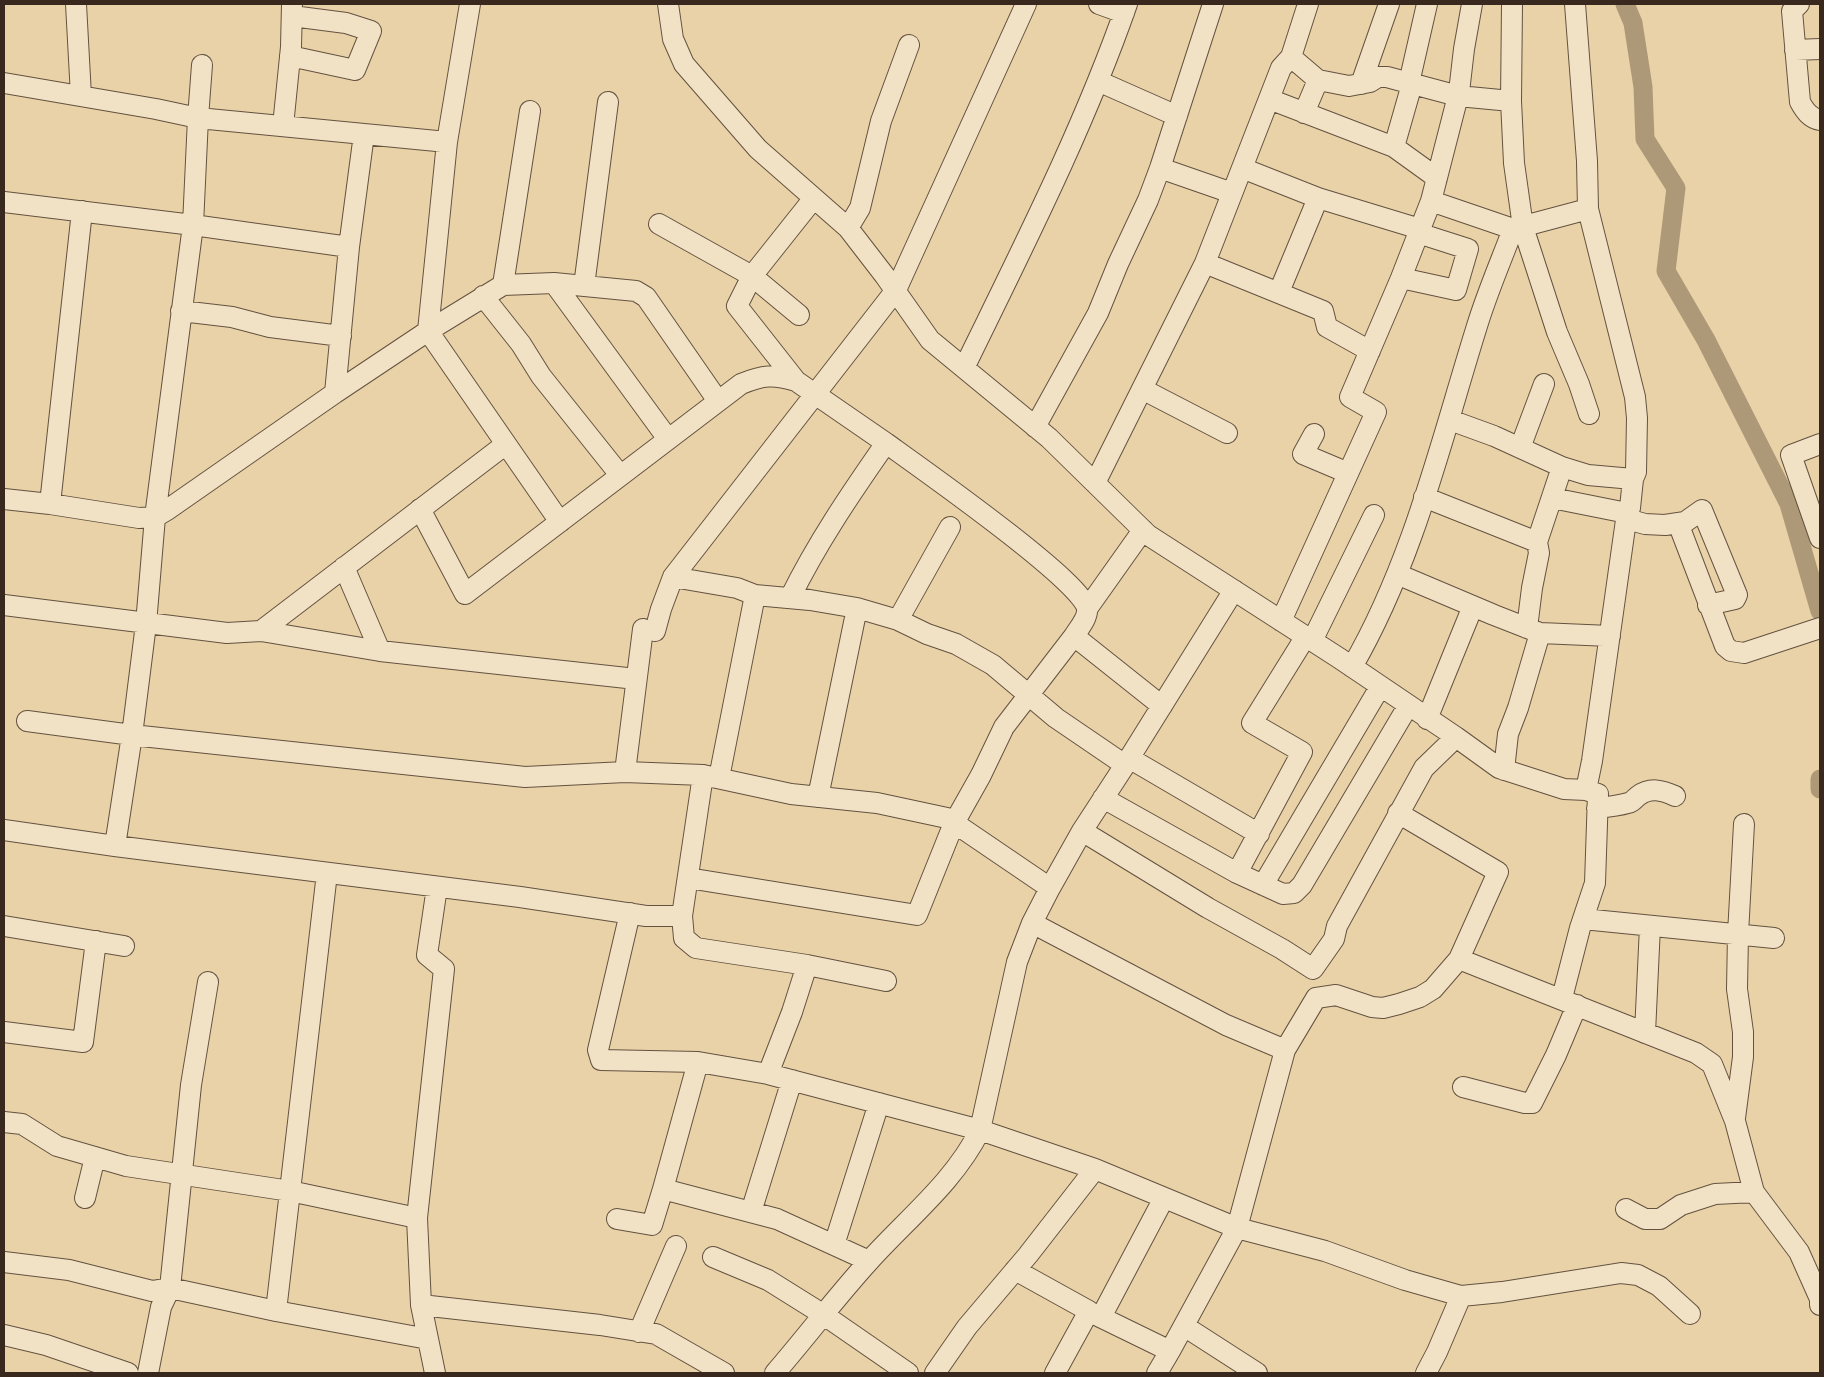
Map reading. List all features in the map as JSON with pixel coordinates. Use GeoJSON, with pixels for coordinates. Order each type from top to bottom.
{"type":"FeatureCollection","features":[{"type":"Feature","properties":{"kind":"street"},"geometry":{"type":"LineString","coordinates":[[76,4],[81,96]]}},
{"type":"Feature","properties":{"kind":"street"},"geometry":{"type":"LineString","coordinates":[[470,4],[447,142],[428,331],[560,522]]}},
{"type":"Feature","properties":{"kind":"street"},"geometry":{"type":"LineString","coordinates":[[668,4],[673,39],[684,64],[758,149],[848,228],[896,290],[930,340],[1035,426],[1148,535],[1309,639],[1499,768],[1564,789],[1586,790],[1598,794],[1595,883],[1583,919],[1569,1002],[1556,1055],[1532,1103],[1525,1103],[1462,1086]]}},
{"type":"Feature","properties":{"kind":"street"},"geometry":{"type":"LineString","coordinates":[[625,772],[636,679],[649,630],[673,577],[896,290],[1026,4]]}},
{"type":"Feature","properties":{"kind":"street"},"geometry":{"type":"LineString","coordinates":[[964,368],[1056,179],[1098,81],[1126,8],[1099,4]]}},
{"type":"Feature","properties":{"kind":"street"},"geometry":{"type":"LineString","coordinates":[[1035,426],[1098,314],[1118,264],[1148,200],[1212,4]]}},
{"type":"Feature","properties":{"kind":"street"},"geometry":{"type":"LineString","coordinates":[[1096,484],[1205,263],[1281,68],[1291,57],[1308,4]]}},
{"type":"Feature","properties":{"kind":"street"},"geometry":{"type":"LineString","coordinates":[[1361,84],[1389,4]]}},
{"type":"Feature","properties":{"kind":"street"},"geometry":{"type":"LineString","coordinates":[[1394,147],[1411,83],[1427,4]]}},
{"type":"Feature","properties":{"kind":"street"},"geometry":{"type":"LineString","coordinates":[[1281,621],[1376,412],[1350,397],[1401,278],[1430,201],[1458,96],[1472,4]]}},
{"type":"Feature","properties":{"kind":"street"},"geometry":{"type":"LineString","coordinates":[[1512,4],[1511,101],[1518,228],[1589,414]]}},
{"type":"Feature","properties":{"kind":"street"},"geometry":{"type":"LineString","coordinates":[[1575,4],[1587,161],[1588,208],[1635,397],[1637,418],[1636,472],[1633,479],[1630,508],[1627,513],[1592,761],[1586,790]]}},
{"type":"Feature","properties":{"kind":"street"},"geometry":{"type":"LineString","coordinates":[[1799,4],[1792,11],[1800,102],[1805,112],[1820,120]]}},
{"type":"Feature","properties":{"kind":"street"},"geometry":{"type":"LineString","coordinates":[[283,126],[290,56],[292,10],[346,22],[371,31],[355,70],[290,56]]}},
{"type":"Feature","properties":{"kind":"street"},"geometry":{"type":"LineString","coordinates":[[848,228],[860,208],[881,121],[909,46]]}},
{"type":"Feature","properties":{"kind":"street"},"geometry":{"type":"LineString","coordinates":[[1795,50],[1820,49]]}},
{"type":"Feature","properties":{"kind":"street"},"geometry":{"type":"LineString","coordinates":[[1291,57],[1318,80],[1349,86],[1370,82],[1378,77],[1387,77],[1458,96],[1511,101]]}},
{"type":"Feature","properties":{"kind":"street"},"geometry":{"type":"LineString","coordinates":[[115,846],[146,624],[155,517],[192,224],[202,65]]}},
{"type":"Feature","properties":{"kind":"street"},"geometry":{"type":"LineString","coordinates":[[1304,113],[1318,80]]}},
{"type":"Feature","properties":{"kind":"street"},"geometry":{"type":"LineString","coordinates":[[1098,81],[1177,116]]}},
{"type":"Feature","properties":{"kind":"street"},"geometry":{"type":"LineString","coordinates":[[4,83],[156,108],[198,118],[447,142]]}},
{"type":"Feature","properties":{"kind":"street"},"geometry":{"type":"LineString","coordinates":[[1269,99],[1394,147],[1436,178]]}},
{"type":"Feature","properties":{"kind":"street"},"geometry":{"type":"LineString","coordinates":[[584,286],[608,102]]}},
{"type":"Feature","properties":{"kind":"street"},"geometry":{"type":"LineString","coordinates":[[503,285],[530,111]]}},
{"type":"Feature","properties":{"kind":"street"},"geometry":{"type":"LineString","coordinates":[[335,392],[349,247],[364,134]]}},
{"type":"Feature","properties":{"kind":"street"},"geometry":{"type":"LineString","coordinates":[[1160,168],[1232,193]]}},
{"type":"Feature","properties":{"kind":"street"},"geometry":{"type":"LineString","coordinates":[[1242,168],[1318,198],[1468,249],[1456,290],[1401,278]]}},
{"type":"Feature","properties":{"kind":"street"},"geometry":{"type":"LineString","coordinates":[[796,381],[736,306],[752,276],[814,198]]}},
{"type":"Feature","properties":{"kind":"street"},"geometry":{"type":"LineString","coordinates":[[1279,292],[1318,198]]}},
{"type":"Feature","properties":{"kind":"street"},"geometry":{"type":"LineString","coordinates":[[1430,201],[1518,228],[1588,208]]}},
{"type":"Feature","properties":{"kind":"street"},"geometry":{"type":"LineString","coordinates":[[4,202],[192,224],[349,247]]}},
{"type":"Feature","properties":{"kind":"street"},"geometry":{"type":"LineString","coordinates":[[50,504],[82,212]]}},
{"type":"Feature","properties":{"kind":"street"},"geometry":{"type":"LineString","coordinates":[[660,224],[752,276],[800,315]]}},
{"type":"Feature","properties":{"kind":"street"},"geometry":{"type":"LineString","coordinates":[[1352,668],[1372,633],[1398,574],[1450,420],[1478,324],[1518,228]]}},
{"type":"Feature","properties":{"kind":"street"},"geometry":{"type":"LineString","coordinates":[[1205,263],[1323,311],[1328,326],[1370,351]]}},
{"type":"Feature","properties":{"kind":"street"},"geometry":{"type":"LineString","coordinates":[[554,283],[668,439]]}},
{"type":"Feature","properties":{"kind":"street"},"geometry":{"type":"LineString","coordinates":[[4,499],[139,518],[155,517],[335,392],[503,285],[554,283],[636,291],[646,297],[718,401]]}},
{"type":"Feature","properties":{"kind":"street"},"geometry":{"type":"LineString","coordinates":[[483,296],[521,344],[541,376],[620,475]]}},
{"type":"Feature","properties":{"kind":"street"},"geometry":{"type":"LineString","coordinates":[[181,311],[232,317],[270,326],[341,336]]}},
{"type":"Feature","properties":{"kind":"street"},"geometry":{"type":"LineString","coordinates":[[420,509],[465,594],[741,384],[760,376],[784,377],[796,381],[815,394],[1000,525],[1071,586],[1084,601],[1087,609]]}},
{"type":"Feature","properties":{"kind":"street"},"geometry":{"type":"LineString","coordinates":[[1520,448],[1544,384]]}},
{"type":"Feature","properties":{"kind":"street"},"geometry":{"type":"LineString","coordinates":[[1142,389],[1227,433]]}},
{"type":"Feature","properties":{"kind":"street"},"geometry":{"type":"LineString","coordinates":[[1450,420],[1562,467],[1588,475],[1633,479]]}},
{"type":"Feature","properties":{"kind":"street"},"geometry":{"type":"LineString","coordinates":[[1314,434],[1303,454],[1348,473]]}},
{"type":"Feature","properties":{"kind":"street"},"geometry":{"type":"LineString","coordinates":[[790,598],[844,502],[886,443]]}},
{"type":"Feature","properties":{"kind":"street"},"geometry":{"type":"LineString","coordinates":[[261,631],[506,444]]}},
{"type":"Feature","properties":{"kind":"street"},"geometry":{"type":"LineString","coordinates":[[1820,444],[1791,455],[1820,536]]}},
{"type":"Feature","properties":{"kind":"street"},"geometry":{"type":"LineString","coordinates":[[1504,770],[1508,734],[1518,708],[1533,630],[1532,588],[1539,553],[1537,542],[1562,467]]}},
{"type":"Feature","properties":{"kind":"street"},"geometry":{"type":"LineString","coordinates":[[1424,497],[1537,542]]}},
{"type":"Feature","properties":{"kind":"street"},"geometry":{"type":"LineString","coordinates":[[1552,498],[1627,513],[1634,521],[1646,524],[1665,525],[1685,522],[1702,510],[1737,594],[1735,599],[1708,605]]}},
{"type":"Feature","properties":{"kind":"street"},"geometry":{"type":"LineString","coordinates":[[1237,873],[1302,752],[1252,723],[1309,639],[1374,516]]}},
{"type":"Feature","properties":{"kind":"street"},"geometry":{"type":"LineString","coordinates":[[1678,523],[1708,605],[1725,646],[1731,651],[1744,653],[1818,628]]}},
{"type":"Feature","properties":{"kind":"street"},"geometry":{"type":"LineString","coordinates":[[898,620],[950,527]]}},
{"type":"Feature","properties":{"kind":"street"},"geometry":{"type":"LineString","coordinates":[[688,878],[917,915],[954,823],[981,775],[1004,727],[1074,636],[1084,620],[1087,609],[1143,530]]}},
{"type":"Feature","properties":{"kind":"street"},"geometry":{"type":"LineString","coordinates":[[344,567],[380,651]]}},
{"type":"Feature","properties":{"kind":"street"},"geometry":{"type":"LineString","coordinates":[[1398,574],[1533,630],[1610,636]]}},
{"type":"Feature","properties":{"kind":"street"},"geometry":{"type":"LineString","coordinates":[[673,577],[737,588],[755,594],[857,608],[898,620],[927,634],[956,644],[993,665],[1056,718],[1127,761],[1258,834]]}},
{"type":"Feature","properties":{"kind":"street"},"geometry":{"type":"LineString","coordinates":[[775,1373],[870,1261],[954,1171],[971,1148],[980,1130],[1017,962],[1032,923],[1082,831],[1234,590]]}},
{"type":"Feature","properties":{"kind":"street"},"geometry":{"type":"LineString","coordinates":[[755,594],[688,878],[682,916],[684,938],[696,948],[807,965],[886,981]]}},
{"type":"Feature","properties":{"kind":"street"},"geometry":{"type":"LineString","coordinates":[[4,604],[146,624],[227,633],[261,631],[380,651],[636,679]]}},
{"type":"Feature","properties":{"kind":"street"},"geometry":{"type":"LineString","coordinates":[[1427,719],[1473,606]]}},
{"type":"Feature","properties":{"kind":"street"},"geometry":{"type":"LineString","coordinates":[[818,797],[857,608]]}},
{"type":"Feature","properties":{"kind":"street"},"geometry":{"type":"LineString","coordinates":[[1074,636],[1162,706]]}},
{"type":"Feature","properties":{"kind":"street"},"geometry":{"type":"LineString","coordinates":[[1263,885],[1380,687]]}},
{"type":"Feature","properties":{"kind":"street"},"geometry":{"type":"LineString","coordinates":[[1103,798],[1237,873],[1283,894],[1294,893],[1302,885],[1408,706]]}},
{"type":"Feature","properties":{"kind":"street"},"geometry":{"type":"LineString","coordinates":[[27,721],[132,735],[526,777],[625,772],[711,777],[791,794],[877,803],[947,818],[1050,888]]}},
{"type":"Feature","properties":{"kind":"street"},"geometry":{"type":"LineString","coordinates":[[1082,831],[1313,969],[1334,940],[1337,926],[1424,768],[1456,737]]}},
{"type":"Feature","properties":{"kind":"street"},"geometry":{"type":"LineString","coordinates":[[1597,808],[1618,806],[1631,802],[1644,793],[1658,790],[1675,796]]}},
{"type":"Feature","properties":{"kind":"street"},"geometry":{"type":"LineString","coordinates":[[1157,1373],[1237,1228],[1285,1050],[1307,1010],[1316,998],[1336,995],[1372,1007],[1383,1008],[1420,997],[1433,989],[1459,959],[1498,872],[1398,813]]}},
{"type":"Feature","properties":{"kind":"street"},"geometry":{"type":"LineString","coordinates":[[1735,1121],[1743,1057],[1743,1032],[1737,989],[1744,824]]}},
{"type":"Feature","properties":{"kind":"street"},"geometry":{"type":"LineString","coordinates":[[4,830],[646,916],[682,916]]}},
{"type":"Feature","properties":{"kind":"street"},"geometry":{"type":"LineString","coordinates":[[276,1311],[327,873]]}},
{"type":"Feature","properties":{"kind":"street"},"geometry":{"type":"LineString","coordinates":[[434,1373],[421,1305],[417,1218],[444,969],[427,955],[437,887]]}},
{"type":"Feature","properties":{"kind":"street"},"geometry":{"type":"LineString","coordinates":[[630,913],[598,1050],[601,1060],[698,1062],[768,1074],[980,1130],[1095,1169],[1237,1228],[1325,1251],[1404,1280],[1461,1296],[1502,1292],[1621,1273],[1638,1275],[1659,1286],[1690,1314]]}},
{"type":"Feature","properties":{"kind":"street"},"geometry":{"type":"LineString","coordinates":[[1583,919],[1774,938]]}},
{"type":"Feature","properties":{"kind":"street"},"geometry":{"type":"LineString","coordinates":[[1032,923],[1226,1025],[1285,1050]]}},
{"type":"Feature","properties":{"kind":"street"},"geometry":{"type":"LineString","coordinates":[[4,926],[124,946]]}},
{"type":"Feature","properties":{"kind":"street"},"geometry":{"type":"LineString","coordinates":[[1645,1033],[1650,926]]}},
{"type":"Feature","properties":{"kind":"street"},"geometry":{"type":"LineString","coordinates":[[4,1032],[83,1042],[96,941]]}},
{"type":"Feature","properties":{"kind":"street"},"geometry":{"type":"LineString","coordinates":[[1459,959],[1696,1053],[1712,1064],[1735,1121],[1754,1192],[1799,1252],[1820,1299],[1820,1305]]}},
{"type":"Feature","properties":{"kind":"street"},"geometry":{"type":"LineString","coordinates":[[768,1074],[792,1012],[807,965]]}},
{"type":"Feature","properties":{"kind":"street"},"geometry":{"type":"LineString","coordinates":[[148,1373],[161,1307],[170,1288],[192,1085],[208,982]]}},
{"type":"Feature","properties":{"kind":"street"},"geometry":{"type":"LineString","coordinates":[[617,1218],[652,1226],[698,1062]]}},
{"type":"Feature","properties":{"kind":"street"},"geometry":{"type":"LineString","coordinates":[[752,1212],[792,1080]]}},
{"type":"Feature","properties":{"kind":"street"},"geometry":{"type":"LineString","coordinates":[[834,1245],[879,1103]]}},
{"type":"Feature","properties":{"kind":"street"},"geometry":{"type":"LineString","coordinates":[[4,1122],[22,1124],[57,1146],[126,1166],[290,1192],[417,1218]]}},
{"type":"Feature","properties":{"kind":"street"},"geometry":{"type":"LineString","coordinates":[[85,1198],[95,1157]]}},
{"type":"Feature","properties":{"kind":"street"},"geometry":{"type":"LineString","coordinates":[[935,1373],[967,1328],[1095,1169]]}},
{"type":"Feature","properties":{"kind":"street"},"geometry":{"type":"LineString","coordinates":[[663,1189],[777,1219],[870,1261]]}},
{"type":"Feature","properties":{"kind":"street"},"geometry":{"type":"LineString","coordinates":[[1626,1209],[1645,1218],[1660,1219],[1681,1205],[1716,1194],[1754,1192]]}},
{"type":"Feature","properties":{"kind":"street"},"geometry":{"type":"LineString","coordinates":[[1055,1373],[1095,1314],[1164,1198]]}},
{"type":"Feature","properties":{"kind":"street"},"geometry":{"type":"LineString","coordinates":[[639,1332],[676,1246]]}},
{"type":"Feature","properties":{"kind":"street"},"geometry":{"type":"LineString","coordinates":[[713,1258],[768,1280],[824,1315],[908,1373]]}},
{"type":"Feature","properties":{"kind":"street"},"geometry":{"type":"LineString","coordinates":[[4,1262],[69,1270],[152,1291],[170,1288],[276,1311],[428,1339]]}},
{"type":"Feature","properties":{"kind":"street"},"geometry":{"type":"LineString","coordinates":[[1015,1270],[1095,1314],[1170,1351]]}},
{"type":"Feature","properties":{"kind":"street"},"geometry":{"type":"LineString","coordinates":[[1426,1373],[1461,1296]]}},
{"type":"Feature","properties":{"kind":"street"},"geometry":{"type":"LineString","coordinates":[[421,1305],[600,1325],[656,1334],[724,1373]]}},
{"type":"Feature","properties":{"kind":"street"},"geometry":{"type":"LineString","coordinates":[[1184,1326],[1258,1373]]}},
{"type":"Feature","properties":{"kind":"street"},"geometry":{"type":"LineString","coordinates":[[4,1335],[46,1345],[128,1373]]}},
{"type":"Feature","properties":{"kind":"waterway"},"geometry":{"type":"LineString","coordinates":[[1625,4],[1633,23],[1643,87],[1645,139],[1676,188],[1666,271],[1706,340],[1789,504],[1820,611]]}},
{"type":"Feature","properties":{"kind":"waterway"},"geometry":{"type":"LineString","coordinates":[[1820,779],[1820,789]]}}]}
